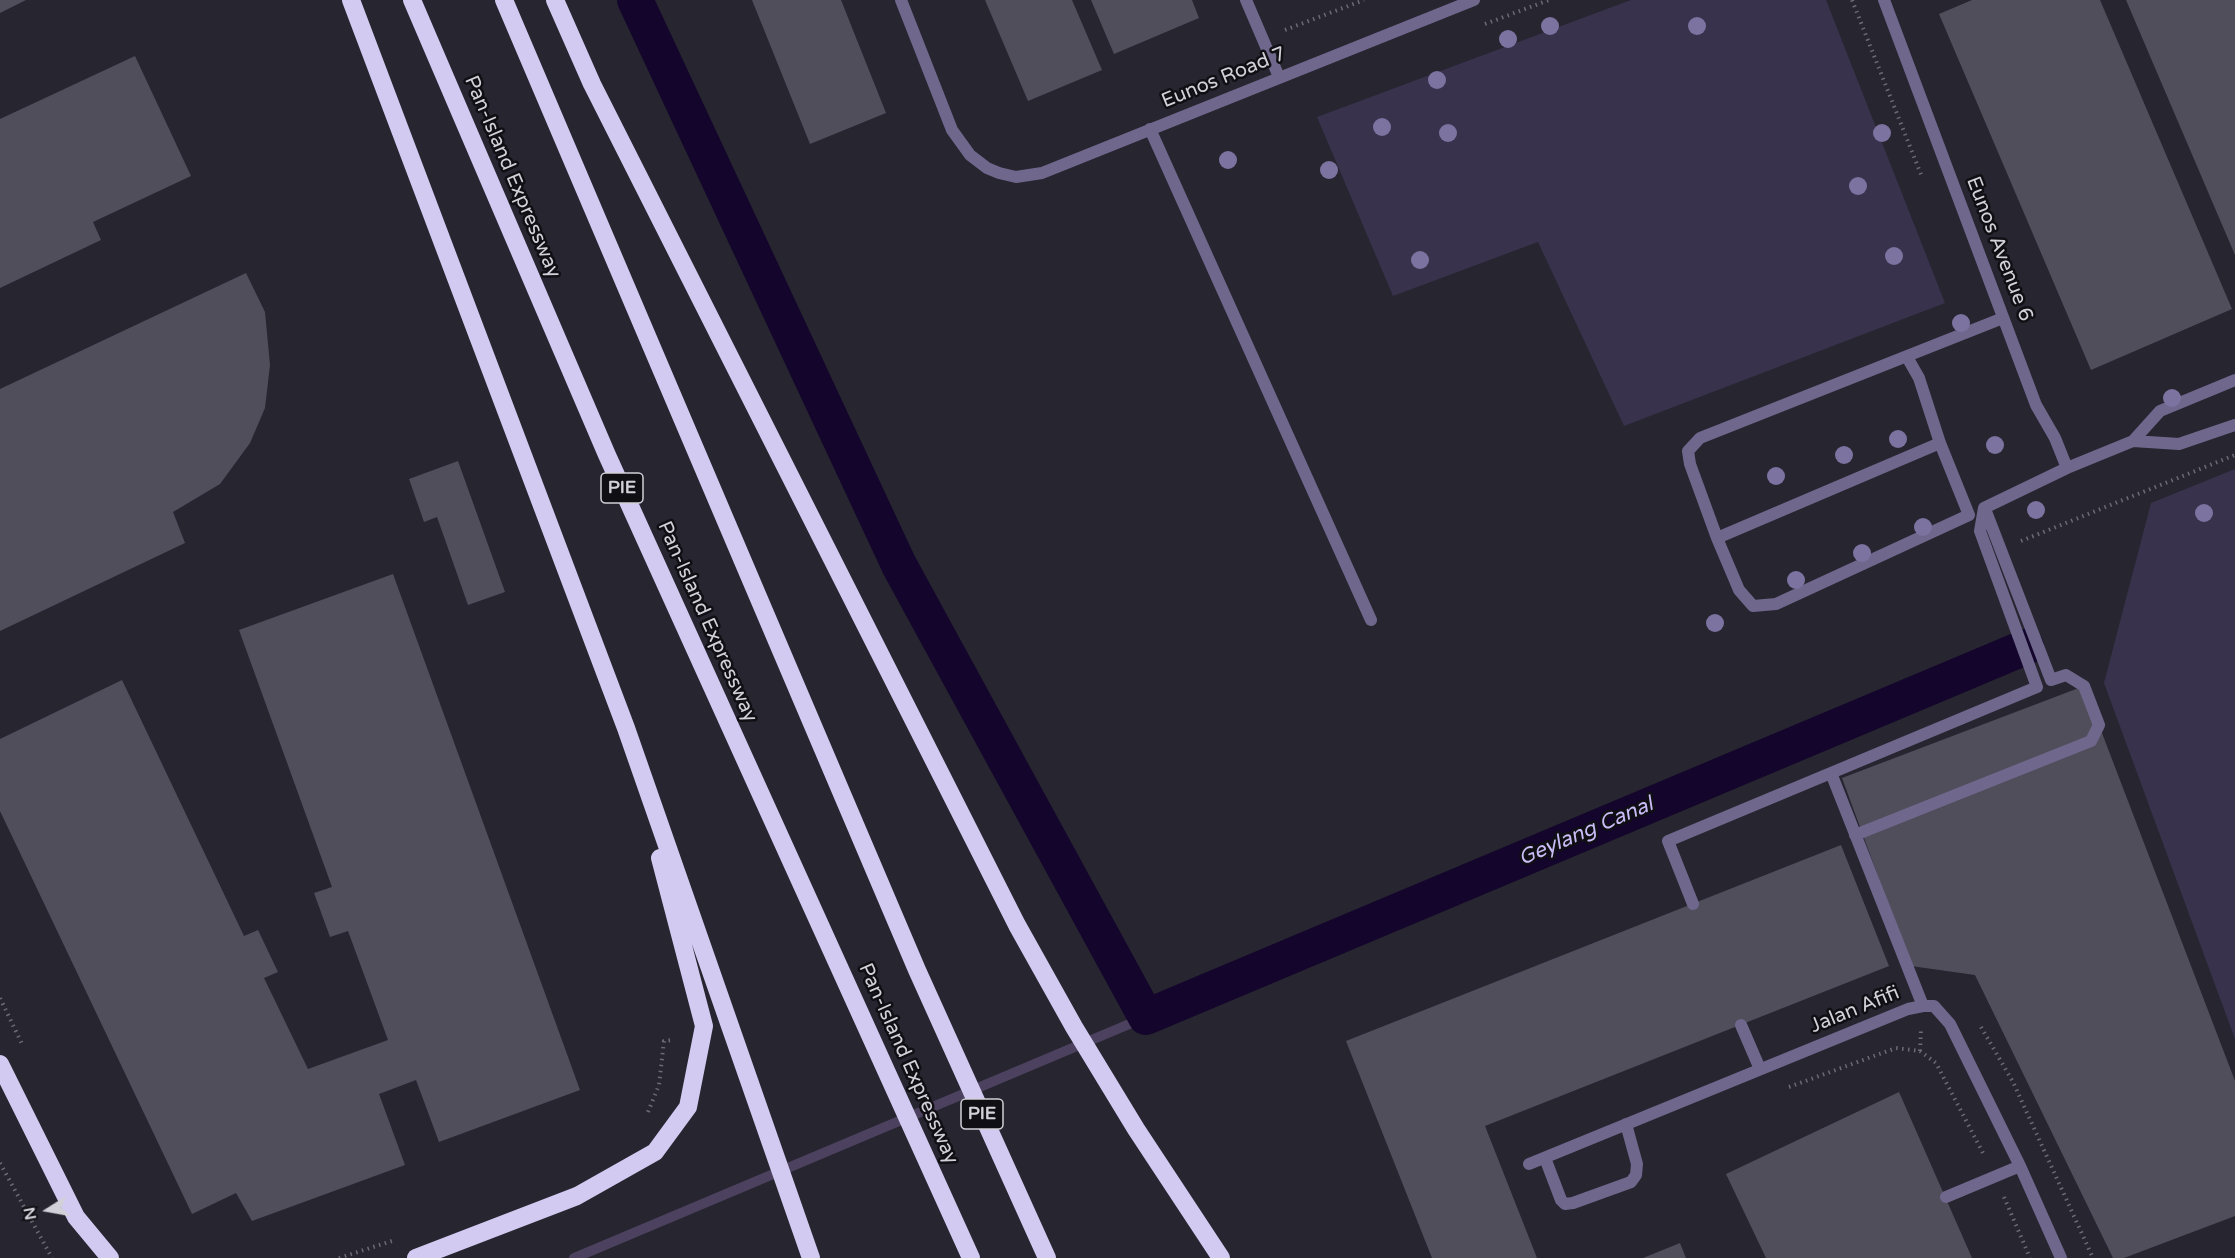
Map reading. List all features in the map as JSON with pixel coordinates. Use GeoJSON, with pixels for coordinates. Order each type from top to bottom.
{"type":"FeatureCollection","features":[{"type":"Feature","properties":{"kind":"highway"},"geometry":{"type":"LineString","coordinates":[[351,0],[626,728],[811,1258]]}},
{"type":"Feature","properties":{"kind":"highway","name":"Pan-Island Expressway"},"geometry":{"type":"LineString","coordinates":[[412,0],[607,455],[971,1258]]}},
{"type":"Feature","properties":{"kind":"highway","name":"PIE"},"geometry":{"type":"LineString","coordinates":[[504,0],[917,970],[1047,1258]]}},
{"type":"Feature","properties":{"kind":"highway"},"geometry":{"type":"LineString","coordinates":[[555,0],[592,84],[695,285],[914,726],[1017,925],[1095,1063],[1221,1258]]}},
{"type":"Feature","properties":{"kind":"highway"},"geometry":{"type":"LineString","coordinates":[[416,1258],[577,1196],[655,1152],[687,1107],[704,1026],[626,728]]}},
{"type":"Feature","properties":{"kind":"highway"},"geometry":{"type":"LineString","coordinates":[[0,1064],[76,1217],[110,1258]]}},
{"type":"Feature","properties":{"kind":"lane","name":"Eunos Road 7"},"geometry":{"type":"LineString","coordinates":[[901,0],[952,130],[970,155],[987,168],[1016,177],[1042,173],[1474,0]]}},
{"type":"Feature","properties":{"kind":"lane"},"geometry":{"type":"LineString","coordinates":[[1246,0],[1279,77]]}},
{"type":"Feature","properties":{"kind":"lane","name":"Eunos Avenue 6"},"geometry":{"type":"LineString","coordinates":[[1884,0],[2036,405],[2055,438],[2067,468]]}},
{"type":"Feature","properties":{"kind":"lane"},"geometry":{"type":"LineString","coordinates":[[1150,129],[1371,620]]}},
{"type":"Feature","properties":{"kind":"lane"},"geometry":{"type":"LineString","coordinates":[[1907,357],[1919,378],[1940,442],[1969,515],[1776,604],[1753,606],[1739,590],[1717,538],[1690,464],[1688,451],[1700,438],[2003,318]]}},
{"type":"Feature","properties":{"kind":"lane"},"geometry":{"type":"LineString","coordinates":[[1984,508],[2067,468],[2133,441],[2160,411],[2235,380]]}},
{"type":"Feature","properties":{"kind":"lane"},"geometry":{"type":"LineString","coordinates":[[2133,441],[2179,444],[2235,425]]}},
{"type":"Feature","properties":{"kind":"lane"},"geometry":{"type":"LineString","coordinates":[[1717,538],[1940,442]]}},
{"type":"Feature","properties":{"kind":"lane"},"geometry":{"type":"LineString","coordinates":[[1984,508],[2051,680]]}},
{"type":"Feature","properties":{"kind":"lane"},"geometry":{"type":"LineString","coordinates":[[1984,508],[1980,531],[2037,687]]}},
{"type":"Feature","properties":{"kind":"lane"},"geometry":{"type":"LineString","coordinates":[[1693,904],[1668,842],[2051,680],[2066,675],[2084,686],[2098,725],[2091,741],[1855,835]]}},
{"type":"Feature","properties":{"kind":"lane"},"geometry":{"type":"LineString","coordinates":[[1831,773],[1923,1006]]}},
{"type":"Feature","properties":{"kind":"lane","name":"Jalan Afifi"},"geometry":{"type":"LineString","coordinates":[[1529,1164],[1908,1009],[1934,1006],[1950,1024],[2020,1166],[2061,1258]]}},
{"type":"Feature","properties":{"kind":"lane"},"geometry":{"type":"LineString","coordinates":[[1741,1025],[1760,1069]]}},
{"type":"Feature","properties":{"kind":"lane"},"geometry":{"type":"LineString","coordinates":[[1545,1158],[1561,1200],[1565,1204],[1631,1182],[1636,1174],[1637,1164],[1626,1124]]}},
{"type":"Feature","properties":{"kind":"lane"},"geometry":{"type":"LineString","coordinates":[[1946,1197],[2020,1166]]}},
{"type":"Feature","properties":{"kind":"path"},"geometry":{"type":"LineString","coordinates":[[1262,39],[1364,0]]}},
{"type":"Feature","properties":{"kind":"path"},"geometry":{"type":"LineString","coordinates":[[2000,550],[2235,455]]}},
{"type":"Feature","properties":{"kind":"path"},"geometry":{"type":"LineString","coordinates":[[1978,1022],[2013,1082],[2093,1258]]}},
{"type":"Feature","properties":{"kind":"path"},"geometry":{"type":"LineString","coordinates":[[646,1120],[658,1085],[664,1041],[702,1036]]}},
{"type":"Feature","properties":{"kind":"path"},"geometry":{"type":"LineString","coordinates":[[1786,1088],[1896,1048],[1920,1051],[1936,1064],[1995,1177],[2030,1258]]}},
{"type":"Feature","properties":{"kind":"path"},"geometry":{"type":"LineString","coordinates":[[0,1163],[52,1258]]}},
{"type":"Feature","properties":{"kind":"path"},"geometry":{"type":"LineString","coordinates":[[339,1258],[403,1238]]}},
{"type":"Feature","properties":{"kind":"shaded area"},"geometry":{"type":"Polygon","coordinates":[[[1631,0],[1826,0],[1945,303],[1624,426],[1538,242],[1393,296],[1317,117],[1631,0]]]}},
{"type":"Feature","properties":{"kind":"shaded area"},"geometry":{"type":"Polygon","coordinates":[[[2235,469],[2235,1039],[2104,683],[2151,503],[2235,469]]]}},
{"type":"Feature","properties":{"kind":"building"},"geometry":{"type":"Polygon","coordinates":[[[0,0],[26,0],[0,13],[0,0]]]}},
{"type":"Feature","properties":{"kind":"building"},"geometry":{"type":"Polygon","coordinates":[[[752,0],[841,0],[886,113],[810,144],[752,0]]]}},
{"type":"Feature","properties":{"kind":"building"},"geometry":{"type":"Polygon","coordinates":[[[985,0],[1072,0],[1102,70],[1028,101],[985,0]]]}},
{"type":"Feature","properties":{"kind":"building"},"geometry":{"type":"Polygon","coordinates":[[[1091,0],[1192,0],[1199,18],[1114,54],[1091,0]]]}},
{"type":"Feature","properties":{"kind":"building"},"geometry":{"type":"Polygon","coordinates":[[[1972,0],[2100,0],[2232,309],[2091,370],[1939,14],[1972,0]]]}},
{"type":"Feature","properties":{"kind":"building"},"geometry":{"type":"Polygon","coordinates":[[[2126,0],[2235,0],[2235,255],[2126,0]]]}},
{"type":"Feature","properties":{"kind":"building"},"geometry":{"type":"Polygon","coordinates":[[[135,56],[191,176],[93,222],[101,240],[0,288],[0,119],[135,56]]]}},
{"type":"Feature","properties":{"kind":"building"},"geometry":{"type":"Polygon","coordinates":[[[246,273],[265,312],[270,365],[265,408],[250,443],[220,484],[173,512],[185,543],[0,631],[0,389],[246,273]]]}},
{"type":"Feature","properties":{"kind":"building"},"geometry":{"type":"Polygon","coordinates":[[[458,461],[505,592],[468,605],[437,517],[424,522],[409,479],[458,461]]]}},
{"type":"Feature","properties":{"kind":"building"},"geometry":{"type":"Polygon","coordinates":[[[393,574],[580,1090],[439,1142],[416,1080],[379,1094],[405,1165],[252,1221],[236,1193],[192,1214],[0,811],[0,739],[122,680],[244,936],[258,930],[278,972],[264,978],[308,1069],[388,1040],[348,931],[330,937],[314,893],[332,887],[239,630],[393,574]]]}},
{"type":"Feature","properties":{"kind":"building"},"geometry":{"type":"Polygon","coordinates":[[[2084,686],[2235,1081],[2235,1216],[2124,1258],[2113,1258],[1975,975],[1911,966],[1842,778],[2084,686]]]}},
{"type":"Feature","properties":{"kind":"building"},"geometry":{"type":"Polygon","coordinates":[[[1841,845],[1889,966],[1485,1126],[1537,1258],[1432,1258],[1346,1041],[1841,845]]]}},
{"type":"Feature","properties":{"kind":"building"},"geometry":{"type":"Polygon","coordinates":[[[1899,1092],[1972,1258],[1766,1258],[1726,1174],[1899,1092]]]}},
{"type":"Feature","properties":{"kind":"building"},"geometry":{"type":"Polygon","coordinates":[[[1680,1243],[1686,1258],[1643,1258],[1680,1243]]]}},
{"type":"Feature","properties":{"kind":"waterway","name":"Geylang Canal"},"geometry":{"type":"LineString","coordinates":[[635,0],[899,565],[1146,1017],[2026,647]]}},
{"type":"Feature","properties":{"kind":"waterway"},"geometry":{"type":"LineString","coordinates":[[574,1258],[1146,1017]]}}]}
